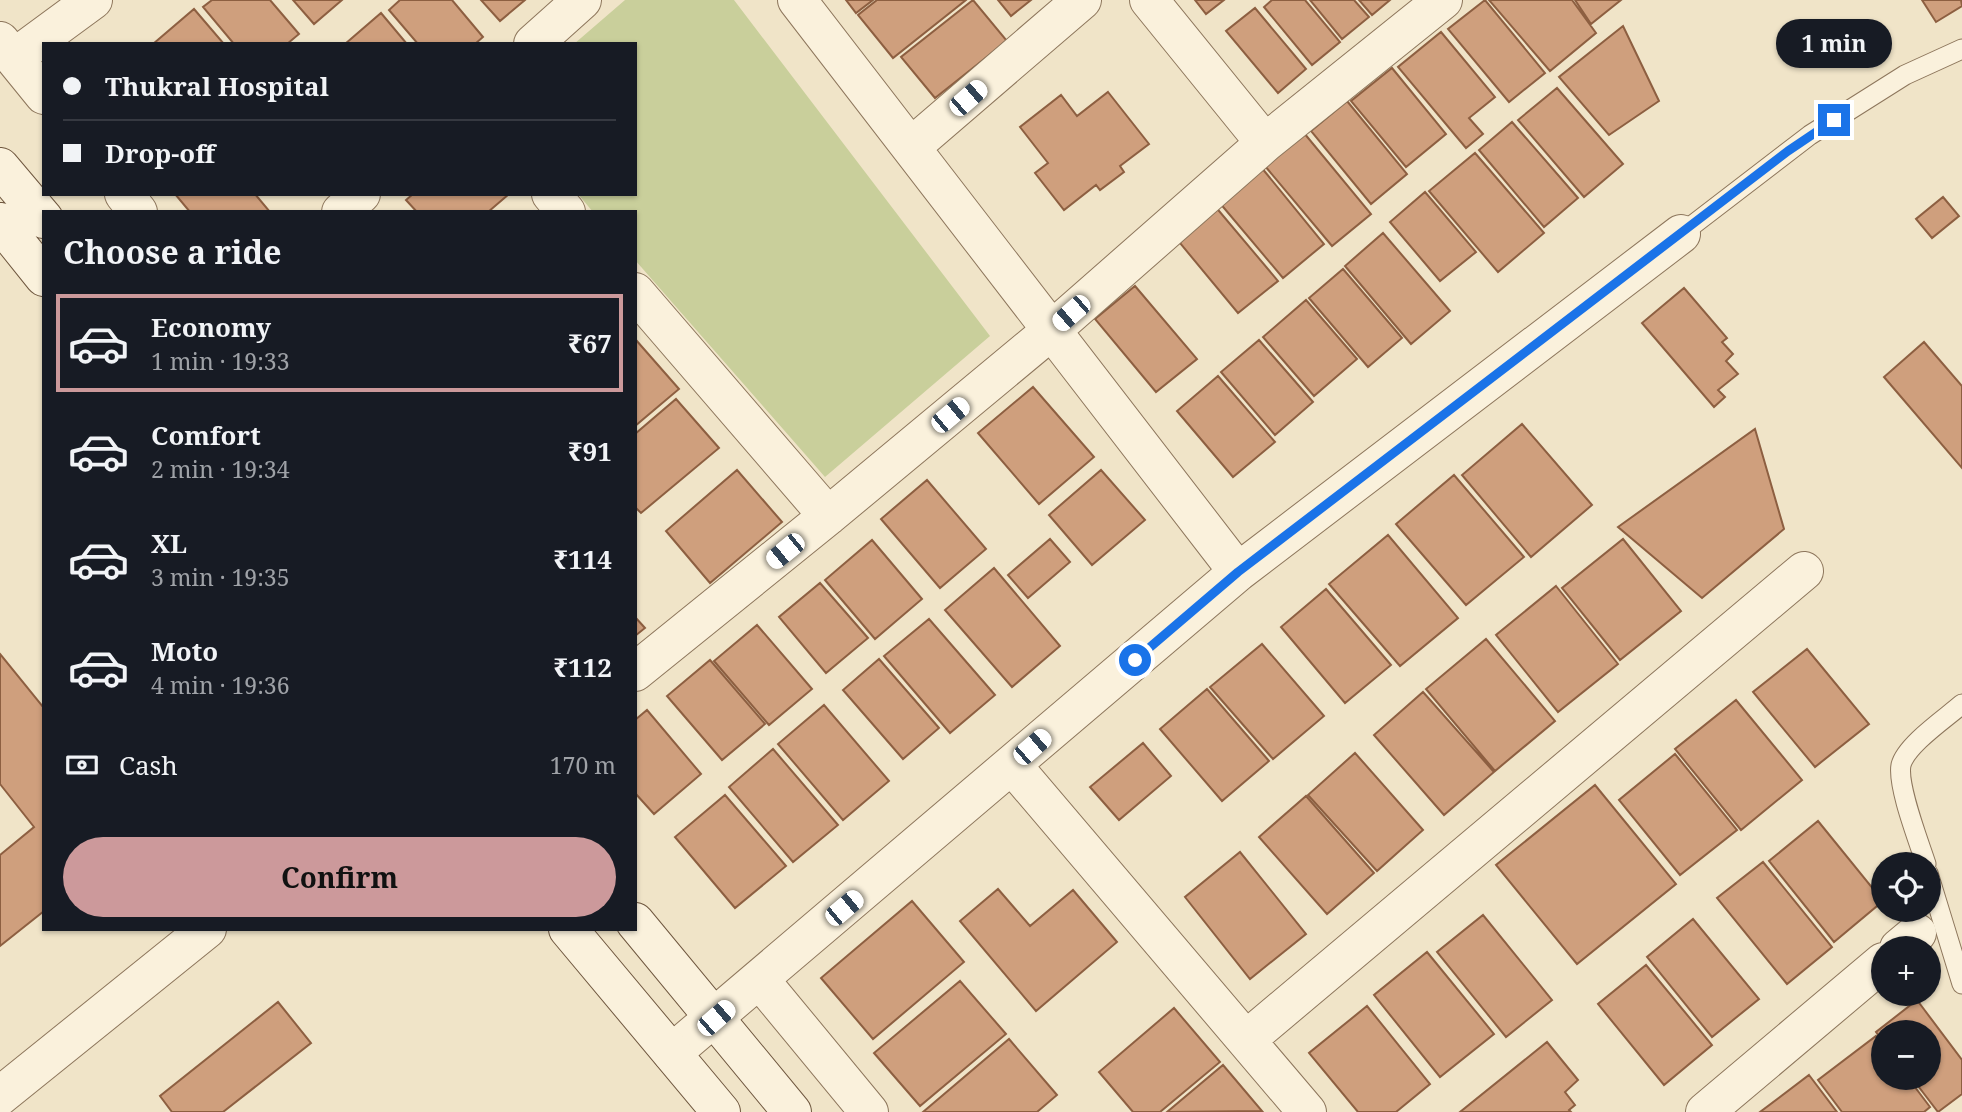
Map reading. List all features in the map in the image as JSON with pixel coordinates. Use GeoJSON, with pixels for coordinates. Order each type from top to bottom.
{"type":"FeatureCollection","features":[{"type":"Feature","properties":{"kind":"street"},"geometry":{"type":"LineString","coordinates":[[42,93],[7,50],[93,0]]}},
{"type":"Feature","properties":{"kind":"street"},"geometry":{"type":"LineString","coordinates":[[535,42],[582,0]]}},
{"type":"Feature","properties":{"kind":"street"},"geometry":{"type":"LineString","coordinates":[[797,0],[1238,572]]}},
{"type":"Feature","properties":{"kind":"street"},"geometry":{"type":"LineString","coordinates":[[911,147],[1082,0]]}},
{"type":"Feature","properties":{"kind":"street"},"geometry":{"type":"LineString","coordinates":[[1149,0],[1265,143]]}},
{"type":"Feature","properties":{"kind":"street"},"geometry":{"type":"LineString","coordinates":[[637,670],[1052,330],[1265,143],[1443,0]]}},
{"type":"Feature","properties":{"kind":"street"},"geometry":{"type":"LineString","coordinates":[[0,167],[42,217]]}},
{"type":"Feature","properties":{"kind":"street"},"geometry":{"type":"LineString","coordinates":[[126,196],[136,210]]}},
{"type":"Feature","properties":{"kind":"street"},"geometry":{"type":"LineString","coordinates":[[343,210],[359,196]]}},
{"type":"Feature","properties":{"kind":"street"},"geometry":{"type":"LineString","coordinates":[[553,196],[564,210]]}},
{"type":"Feature","properties":{"kind":"street"},"geometry":{"type":"LineString","coordinates":[[0,222],[42,275]]}},
{"type":"Feature","properties":{"kind":"street"},"geometry":{"type":"LineString","coordinates":[[671,1054],[1238,572],[1681,234]]}},
{"type":"Feature","properties":{"kind":"street"},"geometry":{"type":"LineString","coordinates":[[637,294],[828,516]]}},
{"type":"Feature","properties":{"kind":"street"},"geometry":{"type":"LineString","coordinates":[[1246,1040],[1804,570]]}},
{"type":"Feature","properties":{"kind":"street"},"geometry":{"type":"LineString","coordinates":[[1012,765],[1307,1112]]}},
{"type":"Feature","properties":{"kind":"street"},"geometry":{"type":"LineString","coordinates":[[637,924],[792,1112]]}},
{"type":"Feature","properties":{"kind":"street"},"geometry":{"type":"LineString","coordinates":[[0,1096],[204,931]]}},
{"type":"Feature","properties":{"kind":"street"},"geometry":{"type":"LineString","coordinates":[[570,931],[721,1112]]}},
{"type":"Feature","properties":{"kind":"street"},"geometry":{"type":"LineString","coordinates":[[1705,1112],[1871,972]]}},
{"type":"Feature","properties":{"kind":"street"},"geometry":{"type":"LineString","coordinates":[[760,980],[869,1112]]}},
{"type":"Feature","properties":{"kind":"lane"},"geometry":{"type":"LineString","coordinates":[[1681,234],[1810,135],[1905,75],[1962,49]]}},
{"type":"Feature","properties":{"kind":"lane"},"geometry":{"type":"LineString","coordinates":[[1922,852],[1902,786],[1901,765],[1911,748],[1962,704]]}},
{"type":"Feature","properties":{"kind":"lane"},"geometry":{"type":"LineString","coordinates":[[1941,915],[1962,984]]}},
{"type":"Feature","properties":{"kind":"green space"},"geometry":{"type":"Polygon","coordinates":[[[625,0],[734,0],[990,336],[825,477],[637,262],[637,210],[591,210],[580,196],[637,196],[637,42],[576,42],[625,0]]]}},
{"type":"Feature","properties":{"kind":"building"},"geometry":{"type":"Polygon","coordinates":[[[212,0],[270,0],[299,34],[289,42],[232,42],[203,7],[212,0]]]}},
{"type":"Feature","properties":{"kind":"building"},"geometry":{"type":"Polygon","coordinates":[[[293,0],[342,0],[314,24],[293,0]]]}},
{"type":"Feature","properties":{"kind":"building"},"geometry":{"type":"Polygon","coordinates":[[[400,0],[452,0],[483,37],[477,42],[416,42],[389,10],[400,0]]]}},
{"type":"Feature","properties":{"kind":"building"},"geometry":{"type":"Polygon","coordinates":[[[481,0],[525,0],[500,21],[481,0]]]}},
{"type":"Feature","properties":{"kind":"building"},"geometry":{"type":"Polygon","coordinates":[[[846,0],[873,0],[856,13],[846,0]]]}},
{"type":"Feature","properties":{"kind":"building"},"geometry":{"type":"Polygon","coordinates":[[[877,0],[966,0],[893,58],[858,15],[877,0]]]}},
{"type":"Feature","properties":{"kind":"building"},"geometry":{"type":"Polygon","coordinates":[[[973,0],[1007,41],[935,98],[901,57],[973,0]]]}},
{"type":"Feature","properties":{"kind":"building"},"geometry":{"type":"Polygon","coordinates":[[[998,0],[1031,0],[1011,16],[998,0]]]}},
{"type":"Feature","properties":{"kind":"building"},"geometry":{"type":"Polygon","coordinates":[[[1195,0],[1224,0],[1206,14],[1195,0]]]}},
{"type":"Feature","properties":{"kind":"building"},"geometry":{"type":"Polygon","coordinates":[[[1272,0],[1305,0],[1340,42],[1312,65],[1264,7],[1272,0]]]}},
{"type":"Feature","properties":{"kind":"building"},"geometry":{"type":"Polygon","coordinates":[[[1310,0],[1354,0],[1369,17],[1342,39],[1310,0]]]}},
{"type":"Feature","properties":{"kind":"building"},"geometry":{"type":"Polygon","coordinates":[[[1359,0],[1390,0],[1372,15],[1359,0]]]}},
{"type":"Feature","properties":{"kind":"building"},"geometry":{"type":"Polygon","coordinates":[[[1485,0],[1545,73],[1509,102],[1448,29],[1485,0]]]}},
{"type":"Feature","properties":{"kind":"building"},"geometry":{"type":"Polygon","coordinates":[[[1489,0],[1572,0],[1596,33],[1550,71],[1489,0]]]}},
{"type":"Feature","properties":{"kind":"building"},"geometry":{"type":"Polygon","coordinates":[[[1575,0],[1621,0],[1591,24],[1575,0]]]}},
{"type":"Feature","properties":{"kind":"building"},"geometry":{"type":"Polygon","coordinates":[[[1922,0],[1961,0],[1962,6],[1936,22],[1922,0]]]}},
{"type":"Feature","properties":{"kind":"building"},"geometry":{"type":"Polygon","coordinates":[[[1255,8],[1306,69],[1278,93],[1226,31],[1255,8]]]}},
{"type":"Feature","properties":{"kind":"building"},"geometry":{"type":"Polygon","coordinates":[[[194,9],[222,42],[155,42],[194,9]]]}},
{"type":"Feature","properties":{"kind":"building"},"geometry":{"type":"Polygon","coordinates":[[[381,13],[405,42],[347,42],[381,13]]]}},
{"type":"Feature","properties":{"kind":"building"},"geometry":{"type":"Polygon","coordinates":[[[1623,26],[1659,101],[1609,135],[1559,77],[1623,26]]]}},
{"type":"Feature","properties":{"kind":"building"},"geometry":{"type":"Polygon","coordinates":[[[1441,32],[1495,97],[1469,118],[1483,134],[1466,148],[1398,67],[1441,32]]]}},
{"type":"Feature","properties":{"kind":"building"},"geometry":{"type":"Polygon","coordinates":[[[1392,68],[1446,134],[1406,167],[1351,101],[1392,68]]]}},
{"type":"Feature","properties":{"kind":"building"},"geometry":{"type":"Polygon","coordinates":[[[1557,88],[1623,164],[1584,197],[1518,120],[1557,88]]]}},
{"type":"Feature","properties":{"kind":"building"},"geometry":{"type":"Polygon","coordinates":[[[1108,92],[1149,144],[1120,166],[1124,172],[1100,190],[1096,185],[1064,210],[1035,173],[1048,163],[1020,127],[1061,95],[1077,116],[1108,92]]]}},
{"type":"Feature","properties":{"kind":"building"},"geometry":{"type":"Polygon","coordinates":[[[1347,101],[1407,174],[1371,204],[1311,131],[1347,101]]]}},
{"type":"Feature","properties":{"kind":"building"},"geometry":{"type":"Polygon","coordinates":[[[1512,122],[1578,198],[1544,227],[1479,150],[1512,122]]]}},
{"type":"Feature","properties":{"kind":"building"},"geometry":{"type":"Polygon","coordinates":[[[1304,133],[1371,214],[1332,246],[1265,166],[1304,133]]]}},
{"type":"Feature","properties":{"kind":"building"},"geometry":{"type":"Polygon","coordinates":[[[1475,153],[1544,233],[1498,272],[1429,191],[1475,153]]]}},
{"type":"Feature","properties":{"kind":"building"},"geometry":{"type":"Polygon","coordinates":[[[1261,167],[1324,244],[1283,278],[1219,202],[1261,167]]]}},
{"type":"Feature","properties":{"kind":"building"},"geometry":{"type":"Polygon","coordinates":[[[1425,192],[1476,252],[1440,281],[1390,222],[1425,192]]]}},
{"type":"Feature","properties":{"kind":"building"},"geometry":{"type":"Polygon","coordinates":[[[177,196],[257,196],[268,210],[188,210],[177,196]]]}},
{"type":"Feature","properties":{"kind":"building"},"geometry":{"type":"Polygon","coordinates":[[[411,196],[507,196],[490,210],[415,210],[406,200],[411,196]]]}},
{"type":"Feature","properties":{"kind":"building"},"geometry":{"type":"Polygon","coordinates":[[[1943,197],[1959,216],[1932,238],[1916,219],[1943,197]]]}},
{"type":"Feature","properties":{"kind":"building"},"geometry":{"type":"Polygon","coordinates":[[[1214,205],[1278,281],[1238,313],[1175,237],[1214,205]]]}},
{"type":"Feature","properties":{"kind":"building"},"geometry":{"type":"Polygon","coordinates":[[[1383,233],[1450,311],[1411,344],[1345,266],[1383,233]]]}},
{"type":"Feature","properties":{"kind":"building"},"geometry":{"type":"Polygon","coordinates":[[[1343,269],[1402,338],[1368,367],[1309,298],[1343,269]]]}},
{"type":"Feature","properties":{"kind":"building"},"geometry":{"type":"Polygon","coordinates":[[[1135,286],[1197,359],[1156,392],[1095,319],[1135,286]]]}},
{"type":"Feature","properties":{"kind":"building"},"geometry":{"type":"Polygon","coordinates":[[[1684,288],[1727,338],[1722,342],[1733,354],[1726,361],[1738,374],[1718,390],[1725,397],[1714,407],[1642,323],[1684,288]]]}},
{"type":"Feature","properties":{"kind":"building"},"geometry":{"type":"Polygon","coordinates":[[[1306,300],[1357,359],[1314,396],[1263,337],[1306,300]]]}},
{"type":"Feature","properties":{"kind":"building"},"geometry":{"type":"Polygon","coordinates":[[[1259,340],[1313,402],[1275,435],[1221,372],[1259,340]]]}},
{"type":"Feature","properties":{"kind":"building"},"geometry":{"type":"Polygon","coordinates":[[[637,341],[679,389],[637,424],[637,341]]]}},
{"type":"Feature","properties":{"kind":"building"},"geometry":{"type":"Polygon","coordinates":[[[1924,342],[1962,386],[1962,468],[1884,377],[1924,342]]]}},
{"type":"Feature","properties":{"kind":"building"},"geometry":{"type":"Polygon","coordinates":[[[1218,376],[1275,442],[1233,477],[1177,411],[1218,376]]]}},
{"type":"Feature","properties":{"kind":"building"},"geometry":{"type":"Polygon","coordinates":[[[1033,387],[1094,457],[1039,504],[978,433],[1033,387]]]}},
{"type":"Feature","properties":{"kind":"building"},"geometry":{"type":"Polygon","coordinates":[[[676,399],[719,448],[641,513],[637,509],[637,432],[676,399]]]}},
{"type":"Feature","properties":{"kind":"building"},"geometry":{"type":"Polygon","coordinates":[[[1522,424],[1592,505],[1531,557],[1462,475],[1522,424]]]}},
{"type":"Feature","properties":{"kind":"building"},"geometry":{"type":"Polygon","coordinates":[[[1755,429],[1784,529],[1702,598],[1618,527],[1755,429]]]}},
{"type":"Feature","properties":{"kind":"building"},"geometry":{"type":"Polygon","coordinates":[[[737,470],[782,522],[710,583],[666,531],[737,470]]]}},
{"type":"Feature","properties":{"kind":"building"},"geometry":{"type":"Polygon","coordinates":[[[1101,470],[1145,520],[1092,565],[1049,515],[1101,470]]]}},
{"type":"Feature","properties":{"kind":"building"},"geometry":{"type":"Polygon","coordinates":[[[1454,475],[1524,557],[1466,605],[1396,524],[1454,475]]]}},
{"type":"Feature","properties":{"kind":"building"},"geometry":{"type":"Polygon","coordinates":[[[927,480],[986,549],[940,588],[881,519],[927,480]]]}},
{"type":"Feature","properties":{"kind":"building"},"geometry":{"type":"Polygon","coordinates":[[[1388,535],[1458,618],[1400,666],[1329,584],[1388,535]]]}},
{"type":"Feature","properties":{"kind":"building"},"geometry":{"type":"Polygon","coordinates":[[[1050,539],[1070,562],[1028,598],[1008,575],[1050,539]]]}},
{"type":"Feature","properties":{"kind":"building"},"geometry":{"type":"Polygon","coordinates":[[[1623,539],[1681,611],[1620,660],[1562,588],[1623,539]]]}},
{"type":"Feature","properties":{"kind":"building"},"geometry":{"type":"Polygon","coordinates":[[[872,540],[922,599],[875,639],[825,580],[872,540]]]}},
{"type":"Feature","properties":{"kind":"building"},"geometry":{"type":"Polygon","coordinates":[[[994,568],[1060,646],[1012,687],[945,610],[994,568]]]}},
{"type":"Feature","properties":{"kind":"building"},"geometry":{"type":"Polygon","coordinates":[[[820,583],[868,638],[826,673],[779,617],[820,583]]]}},
{"type":"Feature","properties":{"kind":"building"},"geometry":{"type":"Polygon","coordinates":[[[1556,586],[1618,664],[1558,712],[1496,635],[1556,586]]]}},
{"type":"Feature","properties":{"kind":"building"},"geometry":{"type":"Polygon","coordinates":[[[1326,589],[1391,665],[1345,703],[1281,627],[1326,589]]]}},
{"type":"Feature","properties":{"kind":"building"},"geometry":{"type":"Polygon","coordinates":[[[637,619],[645,628],[637,634],[637,619]]]}},
{"type":"Feature","properties":{"kind":"building"},"geometry":{"type":"Polygon","coordinates":[[[929,619],[995,695],[950,733],[884,656],[929,619]]]}},
{"type":"Feature","properties":{"kind":"building"},"geometry":{"type":"Polygon","coordinates":[[[757,625],[812,689],[769,725],[714,661],[757,625]]]}},
{"type":"Feature","properties":{"kind":"building"},"geometry":{"type":"Polygon","coordinates":[[[1486,639],[1555,721],[1495,771],[1426,689],[1486,639]]]}},
{"type":"Feature","properties":{"kind":"building"},"geometry":{"type":"Polygon","coordinates":[[[1262,644],[1324,716],[1273,759],[1210,687],[1262,644]]]}},
{"type":"Feature","properties":{"kind":"building"},"geometry":{"type":"Polygon","coordinates":[[[1807,649],[1869,724],[1815,767],[1753,692],[1807,649]]]}},
{"type":"Feature","properties":{"kind":"building"},"geometry":{"type":"Polygon","coordinates":[[[0,654],[42,706],[42,913],[0,946],[0,855],[34,827],[0,784],[0,654]]]}},
{"type":"Feature","properties":{"kind":"building"},"geometry":{"type":"Polygon","coordinates":[[[879,659],[939,728],[903,759],[843,690],[879,659]]]}},
{"type":"Feature","properties":{"kind":"building"},"geometry":{"type":"Polygon","coordinates":[[[710,660],[765,724],[722,760],[667,696],[710,660]]]}},
{"type":"Feature","properties":{"kind":"building"},"geometry":{"type":"Polygon","coordinates":[[[1207,689],[1269,761],[1222,801],[1160,729],[1207,689]]]}},
{"type":"Feature","properties":{"kind":"building"},"geometry":{"type":"Polygon","coordinates":[[[1423,692],[1494,772],[1444,815],[1374,735],[1423,692]]]}},
{"type":"Feature","properties":{"kind":"building"},"geometry":{"type":"Polygon","coordinates":[[[1736,700],[1802,780],[1741,830],[1675,749],[1736,700]]]}},
{"type":"Feature","properties":{"kind":"building"},"geometry":{"type":"Polygon","coordinates":[[[824,705],[889,781],[843,820],[778,744],[824,705]]]}},
{"type":"Feature","properties":{"kind":"building"},"geometry":{"type":"Polygon","coordinates":[[[647,710],[701,774],[654,814],[637,795],[637,718],[647,710]]]}},
{"type":"Feature","properties":{"kind":"building"},"geometry":{"type":"Polygon","coordinates":[[[1143,743],[1171,776],[1119,820],[1090,787],[1143,743]]]}},
{"type":"Feature","properties":{"kind":"building"},"geometry":{"type":"Polygon","coordinates":[[[773,749],[838,825],[793,862],[729,787],[773,749]]]}},
{"type":"Feature","properties":{"kind":"building"},"geometry":{"type":"Polygon","coordinates":[[[1355,753],[1423,830],[1377,871],[1308,795],[1355,753]]]}},
{"type":"Feature","properties":{"kind":"building"},"geometry":{"type":"Polygon","coordinates":[[[1675,754],[1737,830],[1680,875],[1619,800],[1675,754]]]}},
{"type":"Feature","properties":{"kind":"building"},"geometry":{"type":"Polygon","coordinates":[[[1595,785],[1676,884],[1577,964],[1496,865],[1595,785]]]}},
{"type":"Feature","properties":{"kind":"building"},"geometry":{"type":"Polygon","coordinates":[[[725,795],[786,866],[735,908],[675,837],[725,795]]]}},
{"type":"Feature","properties":{"kind":"building"},"geometry":{"type":"Polygon","coordinates":[[[1306,796],[1374,873],[1327,914],[1259,837],[1306,796]]]}},
{"type":"Feature","properties":{"kind":"building"},"geometry":{"type":"Polygon","coordinates":[[[1818,821],[1871,886],[1871,911],[1834,942],[1769,861],[1818,821]]]}},
{"type":"Feature","properties":{"kind":"building"},"geometry":{"type":"Polygon","coordinates":[[[1240,852],[1306,934],[1250,979],[1185,897],[1240,852]]]}},
{"type":"Feature","properties":{"kind":"building"},"geometry":{"type":"Polygon","coordinates":[[[1763,862],[1832,947],[1787,984],[1717,898],[1763,862]]]}},
{"type":"Feature","properties":{"kind":"building"},"geometry":{"type":"Polygon","coordinates":[[[998,889],[1030,926],[1073,890],[1117,942],[1036,1011],[960,921],[998,889]]]}},
{"type":"Feature","properties":{"kind":"building"},"geometry":{"type":"Polygon","coordinates":[[[912,901],[964,962],[873,1039],[821,978],[912,901]]]}},
{"type":"Feature","properties":{"kind":"building"},"geometry":{"type":"Polygon","coordinates":[[[1483,915],[1552,1000],[1506,1037],[1437,952],[1483,915]]]}},
{"type":"Feature","properties":{"kind":"building"},"geometry":{"type":"Polygon","coordinates":[[[1693,919],[1759,999],[1712,1037],[1647,957],[1693,919]]]}},
{"type":"Feature","properties":{"kind":"building"},"geometry":{"type":"Polygon","coordinates":[[[1427,952],[1494,1034],[1440,1077],[1374,995],[1427,952]]]}},
{"type":"Feature","properties":{"kind":"building"},"geometry":{"type":"Polygon","coordinates":[[[1646,965],[1712,1045],[1664,1085],[1598,1004],[1646,965]]]}},
{"type":"Feature","properties":{"kind":"building"},"geometry":{"type":"Polygon","coordinates":[[[960,981],[1006,1034],[920,1106],[874,1053],[960,981]]]}},
{"type":"Feature","properties":{"kind":"building"},"geometry":{"type":"Polygon","coordinates":[[[278,1002],[311,1043],[223,1112],[172,1112],[160,1096],[278,1002]]]}},
{"type":"Feature","properties":{"kind":"building"},"geometry":{"type":"Polygon","coordinates":[[[1367,1006],[1430,1084],[1396,1112],[1358,1112],[1309,1053],[1367,1006]]]}},
{"type":"Feature","properties":{"kind":"building"},"geometry":{"type":"Polygon","coordinates":[[[1909,1006],[1922,1006],[1932,1020],[1891,1020],[1909,1006]]]}},
{"type":"Feature","properties":{"kind":"building"},"geometry":{"type":"Polygon","coordinates":[[[1174,1008],[1220,1062],[1160,1112],[1133,1112],[1099,1072],[1174,1008]]]}},
{"type":"Feature","properties":{"kind":"building"},"geometry":{"type":"Polygon","coordinates":[[[1941,1032],[1962,1060],[1962,1094],[1938,1112],[1921,1090],[1941,1090],[1941,1032]]]}},
{"type":"Feature","properties":{"kind":"building"},"geometry":{"type":"Polygon","coordinates":[[[1009,1039],[1057,1095],[1037,1112],[923,1112],[1009,1039]]]}},
{"type":"Feature","properties":{"kind":"building"},"geometry":{"type":"Polygon","coordinates":[[[1871,1040],[1871,1090],[1917,1090],[1930,1107],[1924,1112],[1842,1112],[1818,1080],[1871,1040]]]}},
{"type":"Feature","properties":{"kind":"building"},"geometry":{"type":"Polygon","coordinates":[[[1547,1042],[1578,1080],[1565,1092],[1575,1105],[1569,1110],[1571,1112],[1460,1112],[1547,1042]]]}},
{"type":"Feature","properties":{"kind":"building"},"geometry":{"type":"Polygon","coordinates":[[[1223,1065],[1262,1111],[1167,1112],[1223,1065]]]}},
{"type":"Feature","properties":{"kind":"building"},"geometry":{"type":"Polygon","coordinates":[[[1809,1075],[1837,1112],[1760,1112],[1809,1075]]]}},
{"type":"Feature","properties":{"kind":"route"},"geometry":{"type":"LineString","coordinates":[[1135,660],[1238,572],[1788,151],[1834,120]]}}]}
